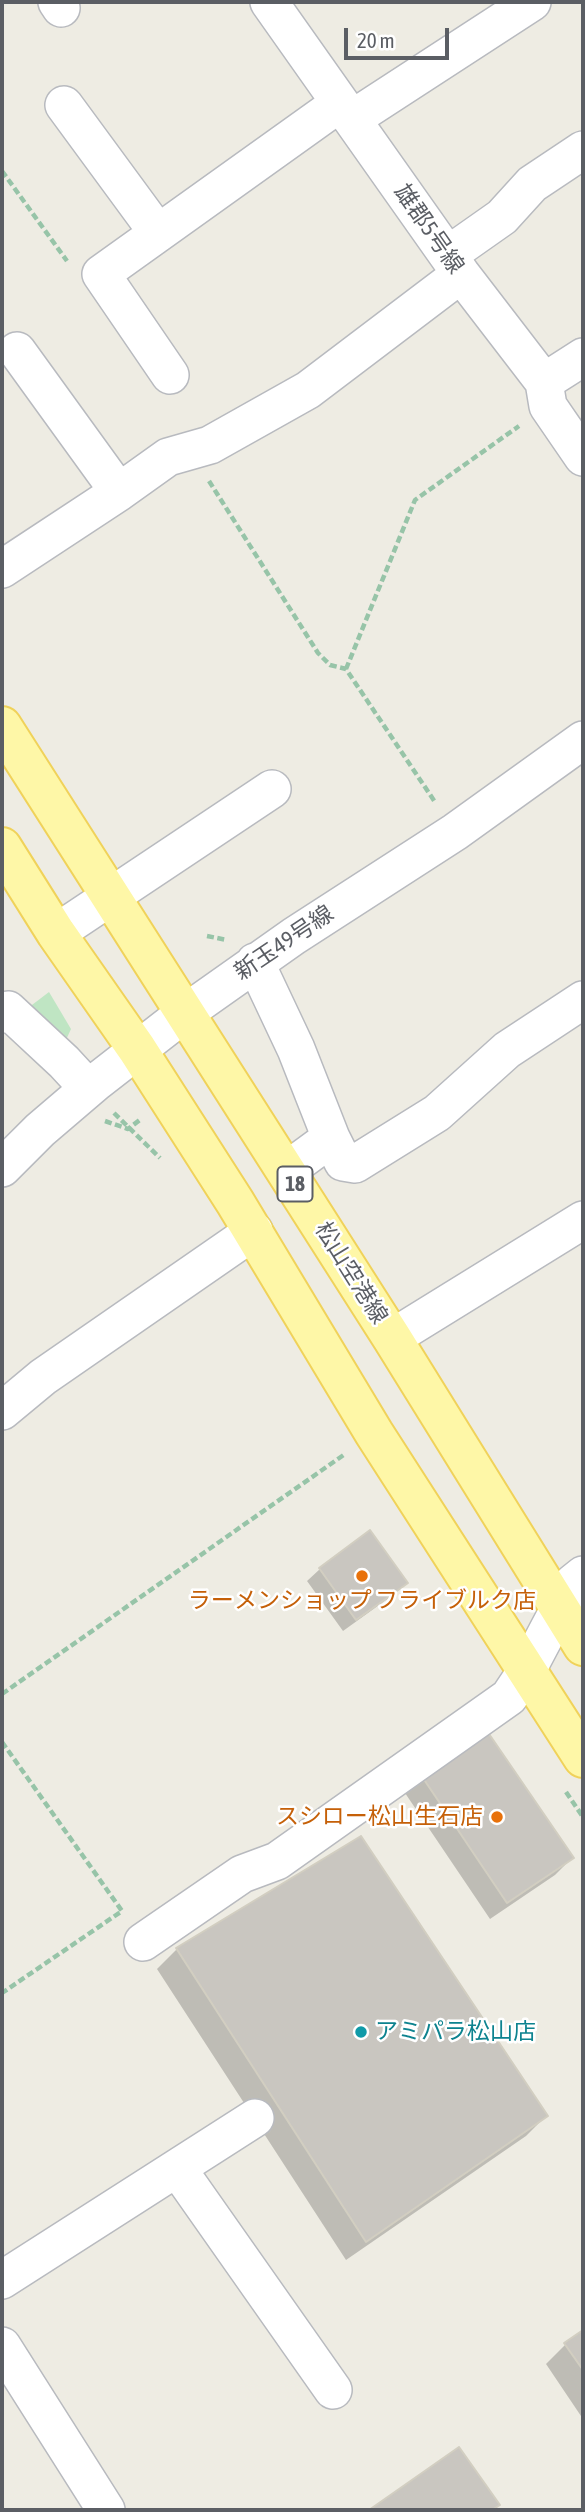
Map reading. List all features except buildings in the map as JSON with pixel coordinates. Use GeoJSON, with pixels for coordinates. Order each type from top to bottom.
{"type":"FeatureCollection","features":[{"type":"Feature","properties":{"kind":"main road","name":"松山空港線"},"geometry":{"type":"LineString","coordinates":[[2,726],[392,1338],[583,1646]]}},
{"type":"Feature","properties":{"kind":"main road"},"geometry":{"type":"LineString","coordinates":[[2,848],[254,1231],[374,1433],[583,1758]]}},
{"type":"Feature","properties":{"kind":"street","name":"雄郡5号線"},"geometry":{"type":"LineString","coordinates":[[269,2],[546,394],[583,457]]}},
{"type":"Feature","properties":{"kind":"street"},"geometry":{"type":"LineString","coordinates":[[170,374],[101,274],[346,111],[532,2]]}},
{"type":"Feature","properties":{"kind":"street"},"geometry":{"type":"LineString","coordinates":[[64,105],[159,233]]}},
{"type":"Feature","properties":{"kind":"street"},"geometry":{"type":"LineString","coordinates":[[2,569],[168,457],[210,445],[307,390],[454,264],[532,184],[583,150]]}},
{"type":"Feature","properties":{"kind":"street"},"geometry":{"type":"LineString","coordinates":[[17,351],[119,492]]}},
{"type":"Feature","properties":{"kind":"street"},"geometry":{"type":"LineString","coordinates":[[546,394],[583,357]]}},
{"type":"Feature","properties":{"kind":"street","name":"新玉49号線"},"geometry":{"type":"LineString","coordinates":[[2,1168],[40,1130],[136,1049],[255,962],[455,832],[583,740]]}},
{"type":"Feature","properties":{"kind":"street"},"geometry":{"type":"LineString","coordinates":[[56,933],[272,789]]}},
{"type":"Feature","properties":{"kind":"street"},"geometry":{"type":"LineString","coordinates":[[255,962],[296,1049],[331,1138],[343,1162],[355,1164],[436,1113],[507,1050],[583,1000]]}},
{"type":"Feature","properties":{"kind":"street"},"geometry":{"type":"LineString","coordinates":[[2,1014],[8,1010],[88,1088]]}},
{"type":"Feature","properties":{"kind":"street"},"geometry":{"type":"LineString","coordinates":[[286,1171],[331,1138]]}},
{"type":"Feature","properties":{"kind":"street"},"geometry":{"type":"LineString","coordinates":[[392,1338],[583,1220]]}},
{"type":"Feature","properties":{"kind":"street"},"geometry":{"type":"LineString","coordinates":[[2,1411],[43,1377],[254,1231]]}},
{"type":"Feature","properties":{"kind":"street"},"geometry":{"type":"LineString","coordinates":[[143,1942],[242,1874],[277,1861],[509,1697],[527,1671],[573,1583],[583,1575]]}},
{"type":"Feature","properties":{"kind":"street"},"geometry":{"type":"LineString","coordinates":[[2,2280],[255,2118]]}},
{"type":"Feature","properties":{"kind":"street"},"geometry":{"type":"LineString","coordinates":[[177,2168],[333,2390]]}},
{"type":"Feature","properties":{"kind":"street"},"geometry":{"type":"LineString","coordinates":[[2,2346],[106,2510]]}},
{"type":"Feature","properties":{"kind":"path"},"geometry":{"type":"LineString","coordinates":[[346,669],[415,500],[546,394]]}},
{"type":"Feature","properties":{"kind":"path"},"geometry":{"type":"LineString","coordinates":[[190,450],[318,653],[330,665],[346,669],[455,832]]}},
{"type":"Feature","properties":{"kind":"path"},"geometry":{"type":"LineString","coordinates":[[2,1694],[374,1433]]}},
{"type":"Feature","properties":{"kind":"path"},"geometry":{"type":"LineString","coordinates":[[2,1742],[122,1911],[2,1993]]}},
{"type":"Feature","properties":{"kind":"green space"},"geometry":{"type":"Polygon","coordinates":[[[49,992],[71,1029],[65,1042],[24,1011],[49,992]]]}},
{"type":"Feature","properties":{"kind":"place","name":"ラーメンショップ フライブルク店"},"geometry":{"type":"Point","coordinates":[362,1576]}},
{"type":"Feature","properties":{"kind":"place","name":"スシロー松山生石店"},"geometry":{"type":"Point","coordinates":[497,1817]}},
{"type":"Feature","properties":{"kind":"place","name":"アミパラ松山店"},"geometry":{"type":"Point","coordinates":[361,2032]}}]}
